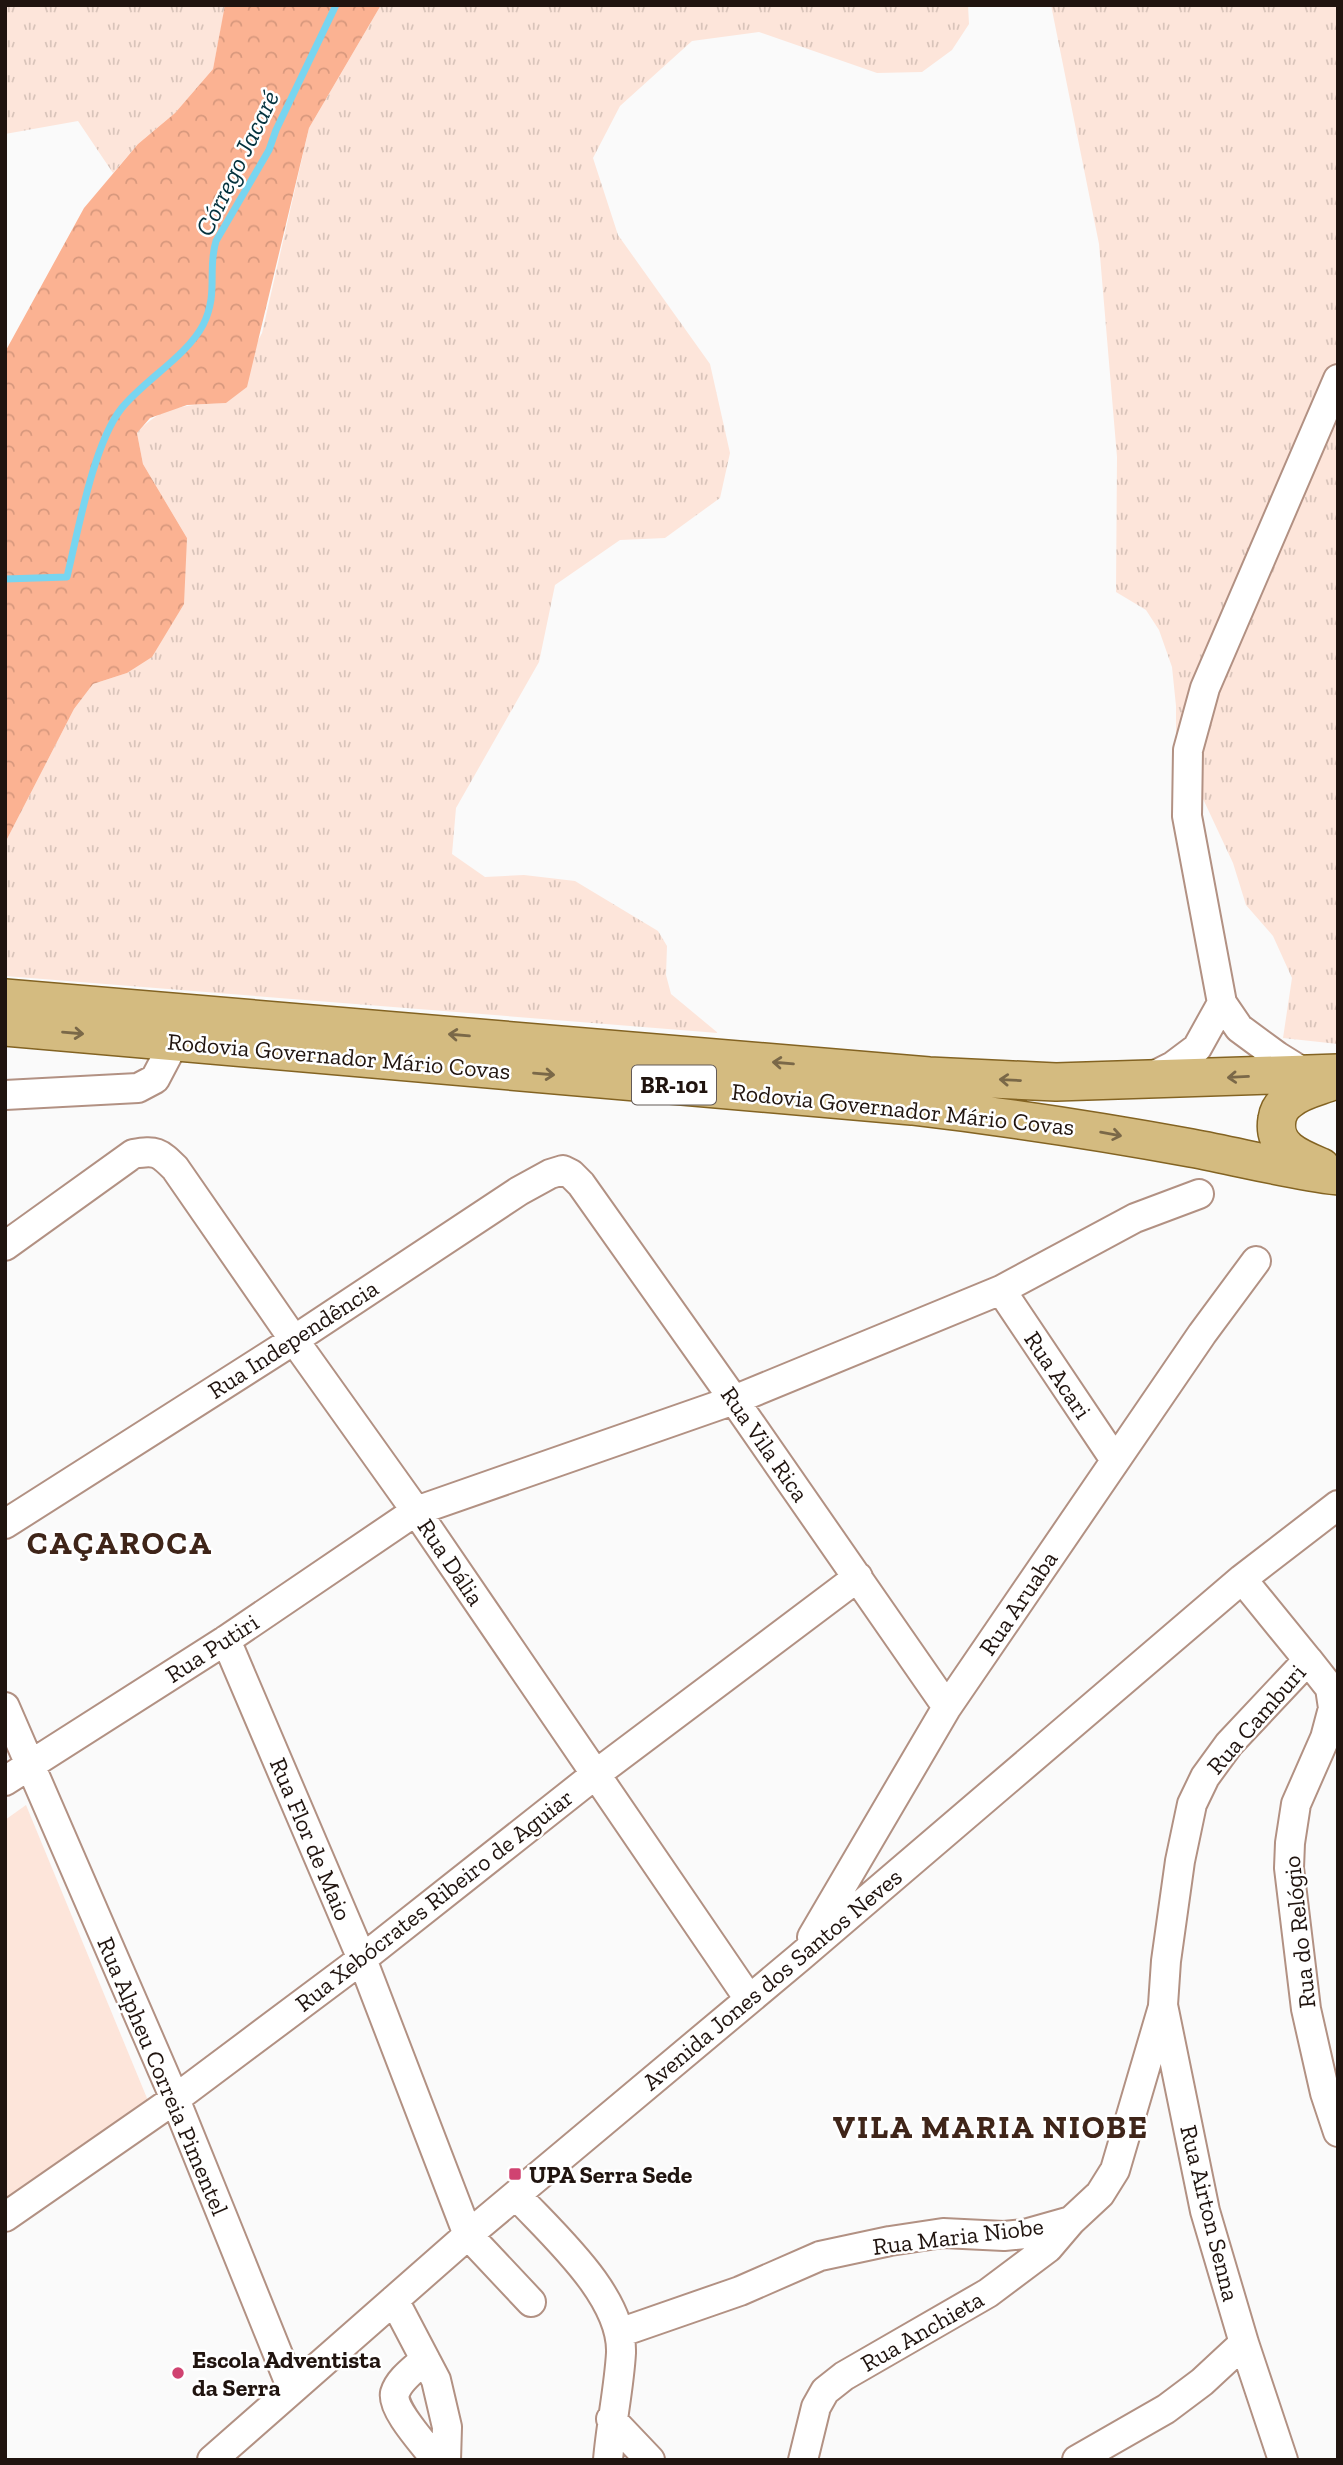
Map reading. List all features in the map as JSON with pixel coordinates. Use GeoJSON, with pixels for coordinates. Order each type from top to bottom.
{"type":"FeatureCollection","features":[{"type":"Feature","properties":{"kind":"main road","name":"Rodovia Governador Mário Covas"},"geometry":{"type":"LineString","coordinates":[[5,998],[929,1076],[1056,1082],[1327,1076]]}},
{"type":"Feature","properties":{"kind":"main road","name":"Rodovia Governador Mário Covas"},"geometry":{"type":"LineString","coordinates":[[5,1027],[1010,1117],[1223,1154],[1302,1172],[1338,1175]]}},
{"type":"Feature","properties":{"kind":"main road"},"geometry":{"type":"LineString","coordinates":[[1327,1076],[1288,1100],[1278,1111],[1275,1127],[1280,1143],[1287,1151],[1338,1175]]}},
{"type":"Feature","properties":{"kind":"street"},"geometry":{"type":"LineString","coordinates":[[1327,1076],[1277,1056],[1239,1028],[1222,1003],[1187,816],[1188,750],[1205,688],[1338,379]]}},
{"type":"Feature","properties":{"kind":"street"},"geometry":{"type":"LineString","coordinates":[[1143,1081],[1173,1066],[1197,1048],[1222,1003]]}},
{"type":"Feature","properties":{"kind":"street"},"geometry":{"type":"LineString","coordinates":[[5,1095],[138,1088],[155,1079],[175,1041]]}},
{"type":"Feature","properties":{"kind":"street","name":"Rua Dália"},"geometry":{"type":"LineString","coordinates":[[5,1247],[134,1154],[151,1151],[162,1155],[175,1168],[416,1511],[749,1999]]}},
{"type":"Feature","properties":{"kind":"street","name":"Rua Independência"},"geometry":{"type":"LineString","coordinates":[[5,1524],[294,1340],[529,1185],[563,1170],[581,1184]]}},
{"type":"Feature","properties":{"kind":"street","name":"Rua Vila Rica"},"geometry":{"type":"LineString","coordinates":[[581,1184],[947,1707]]}},
{"type":"Feature","properties":{"kind":"street","name":"Rua Putiri"},"geometry":{"type":"LineString","coordinates":[[5,1781],[226,1640],[416,1511],[734,1400],[1001,1290],[1135,1218],[1199,1194]]}},
{"type":"Feature","properties":{"kind":"street","name":"Rua Aruaba"},"geometry":{"type":"LineString","coordinates":[[800,1957],[947,1707],[1115,1460],[1256,1261]]}},
{"type":"Feature","properties":{"kind":"street","name":"Rua Acari"},"geometry":{"type":"LineString","coordinates":[[1001,1290],[1115,1460]]}},
{"type":"Feature","properties":{"kind":"street","name":"Avenida Jones dos Santos Neves"},"geometry":{"type":"LineString","coordinates":[[212,2460],[468,2235],[800,1957],[1242,1579],[1338,1506]]}},
{"type":"Feature","properties":{"kind":"street","name":"Rua Xebócrates Ribeiro de Aguiar"},"geometry":{"type":"LineString","coordinates":[[5,2217],[175,2099],[362,1959],[596,1774],[858,1577]]}},
{"type":"Feature","properties":{"kind":"street","name":"Rua Camburi"},"geometry":{"type":"LineString","coordinates":[[1166,1962],[1180,1861],[1192,1804],[1205,1777],[1229,1744],[1308,1660],[1242,1579]]}},
{"type":"Feature","properties":{"kind":"street","name":"Rua Flor de Maio"},"geometry":{"type":"LineString","coordinates":[[226,1640],[362,1959],[468,2235]]}},
{"type":"Feature","properties":{"kind":"street","name":"Rua do Relógio"},"geometry":{"type":"LineString","coordinates":[[1308,1660],[1330,1688],[1333,1708],[1325,1738],[1296,1804],[1289,1868],[1306,2009],[1325,2093],[1338,2132]]}},
{"type":"Feature","properties":{"kind":"street","name":"Rua Alpheu Correia Pimentel"},"geometry":{"type":"LineString","coordinates":[[5,1707],[175,2099],[292,2389]]}},
{"type":"Feature","properties":{"kind":"street","name":"Rua Airton Senna"},"geometry":{"type":"LineString","coordinates":[[1166,1962],[1163,2005],[1205,2211],[1244,2343],[1283,2460]]}},
{"type":"Feature","properties":{"kind":"street","name":"Rua Maria Niobe"},"geometry":{"type":"LineString","coordinates":[[620,2333],[740,2291],[820,2256],[943,2233],[1004,2236],[1025,2234],[1071,2221],[1100,2194],[1115,2170],[1163,2005]]}},
{"type":"Feature","properties":{"kind":"street"},"geometry":{"type":"LineString","coordinates":[[517,2196],[601,2291],[620,2333],[621,2353],[608,2460]]}},
{"type":"Feature","properties":{"kind":"street","name":"Rua Anchieta"},"geometry":{"type":"LineString","coordinates":[[803,2460],[816,2407],[825,2391],[844,2376],[988,2293],[1048,2248],[1071,2221]]}},
{"type":"Feature","properties":{"kind":"street"},"geometry":{"type":"LineString","coordinates":[[468,2235],[531,2302]]}},
{"type":"Feature","properties":{"kind":"street"},"geometry":{"type":"LineString","coordinates":[[394,2300],[436,2380],[447,2427],[446,2460]]}},
{"type":"Feature","properties":{"kind":"street"},"geometry":{"type":"LineString","coordinates":[[1077,2460],[1166,2409],[1202,2382],[1244,2343]]}},
{"type":"Feature","properties":{"kind":"street"},"geometry":{"type":"LineString","coordinates":[[425,2359],[401,2382],[395,2394],[397,2408],[436,2460]]}},
{"type":"Feature","properties":{"kind":"street"},"geometry":{"type":"LineString","coordinates":[[611,2419],[650,2460]]}},
{"type":"Feature","properties":{"kind":"green space"},"geometry":{"type":"Polygon","coordinates":[[[5,5],[225,5],[225,8],[213,69],[175,113],[138,144],[113,173],[78,121],[5,134],[5,5]]]}},
{"type":"Feature","properties":{"kind":"green space"},"geometry":{"type":"Polygon","coordinates":[[[225,5],[381,5],[309,128],[247,387],[226,403],[187,405],[150,418],[137,433],[143,464],[187,538],[184,604],[152,657],[127,673],[93,684],[74,709],[5,843],[5,352],[84,208],[138,144],[175,113],[213,69],[225,5]]]}},
{"type":"Feature","properties":{"kind":"green space"},"geometry":{"type":"Polygon","coordinates":[[[381,5],[968,5],[969,24],[952,50],[922,72],[877,73],[759,32],[692,41],[620,106],[593,158],[618,235],[710,364],[730,453],[720,498],[665,538],[620,540],[555,585],[539,662],[456,808],[452,854],[485,877],[524,875],[575,881],[658,931],[667,946],[666,975],[671,994],[718,1033],[5,976],[5,843],[74,709],[93,684],[127,673],[187,538],[143,464],[137,433],[156,416],[167,411],[226,403],[262,333],[309,128],[381,5]]]}},
{"type":"Feature","properties":{"kind":"green space"},"geometry":{"type":"Polygon","coordinates":[[[1051,5],[1338,5],[1338,1044],[1283,1038],[1292,978],[1273,936],[1246,905],[1233,863],[1176,741],[1172,667],[1159,630],[1146,610],[1116,592],[1117,457],[1099,244],[1051,5]]]}},
{"type":"Feature","properties":{"kind":"green space"},"geometry":{"type":"Polygon","coordinates":[[[26,1805],[149,2103],[5,2203],[5,1820],[26,1805]]]}},
{"type":"Feature","properties":{"kind":"waterway","name":"Córrego Jacaré"},"geometry":{"type":"LineString","coordinates":[[5,579],[67,577],[102,444],[121,409],[187,347],[203,325],[211,302],[212,262],[216,241],[269,150],[336,5]]}},
{"type":"Feature","properties":{"kind":"place","name":"UPA Serra Sede"},"geometry":{"type":"Point","coordinates":[515,2174]}},
{"type":"Feature","properties":{"kind":"place","name":"Escola Adventista da Serra"},"geometry":{"type":"Point","coordinates":[178,2373]}},
{"type":"Feature","properties":{"kind":"district","name":"CAÇAROCA"},"geometry":{"type":"Point","coordinates":[120,1543]}},
{"type":"Feature","properties":{"kind":"district","name":"VILA MARIA NIOBE"},"geometry":{"type":"Point","coordinates":[991,2127]}}]}
